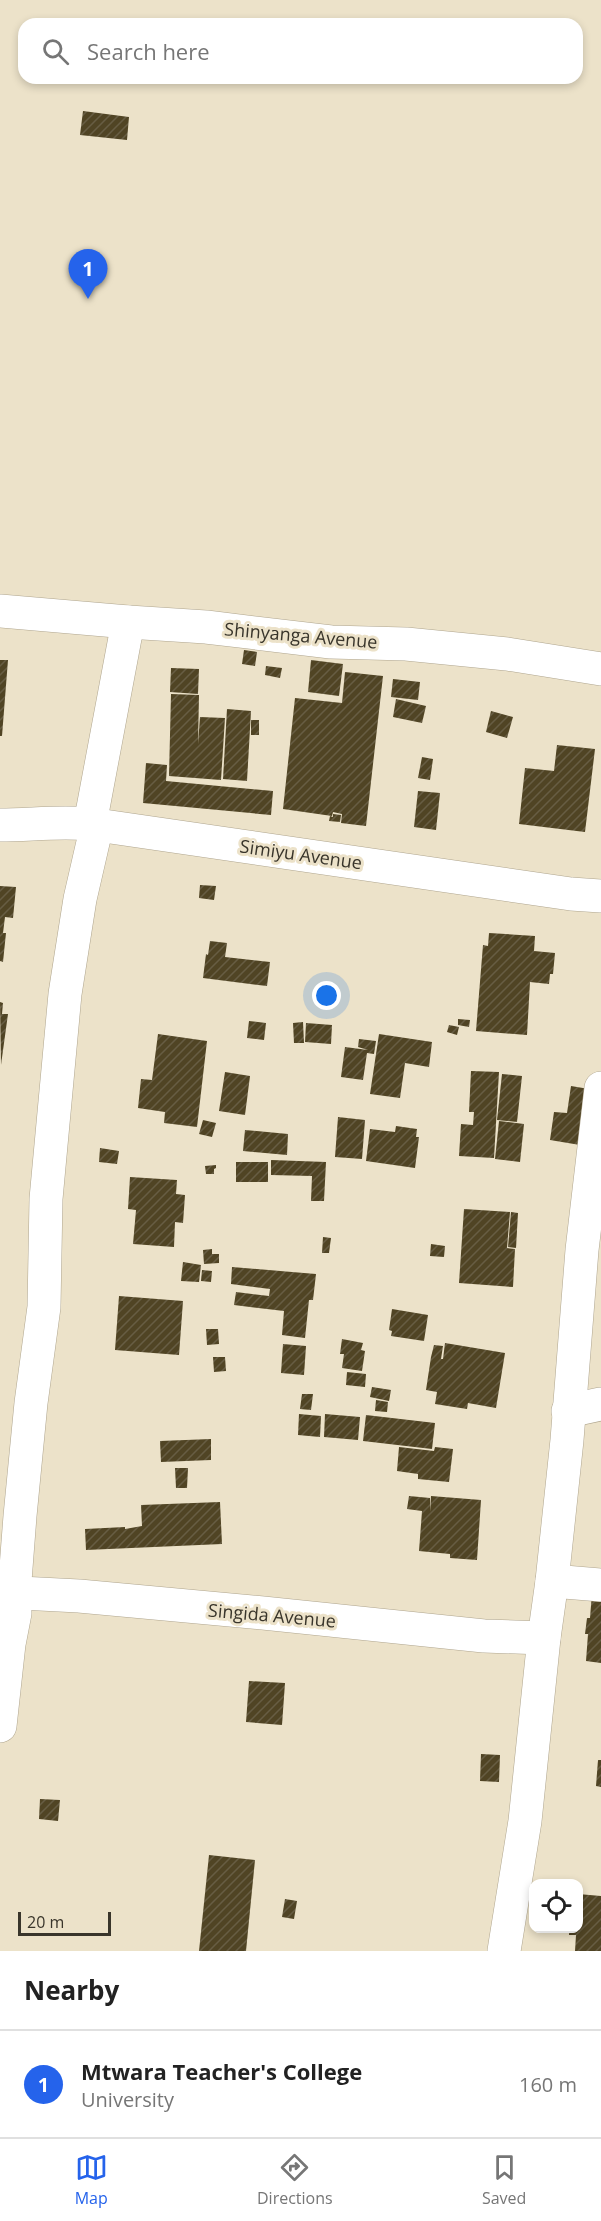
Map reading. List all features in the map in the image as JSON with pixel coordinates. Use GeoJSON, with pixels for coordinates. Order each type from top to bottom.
{"type":"FeatureCollection","features":[{"type":"Feature","properties":{"kind":"street","name":"Shinyanga Avenue"},"geometry":{"type":"LineString","coordinates":[[0,611],[206,627],[331,642],[406,644],[507,654],[601,669]]}},
{"type":"Feature","properties":{"kind":"street"},"geometry":{"type":"LineString","coordinates":[[0,1726],[15,1612],[7,1593],[44,1307],[46,1199],[65,994],[128,622]]}},
{"type":"Feature","properties":{"kind":"street","name":"Simiyu Avenue"},"geometry":{"type":"LineString","coordinates":[[0,825],[69,822],[93,824],[571,894],[601,896]]}},
{"type":"Feature","properties":{"kind":"street"},"geometry":{"type":"LineString","coordinates":[[504,1951],[525,1821],[552,1581],[582,1250],[601,1088]]}},
{"type":"Feature","properties":{"kind":"street"},"geometry":{"type":"LineString","coordinates":[[568,1411],[601,1404]]}},
{"type":"Feature","properties":{"kind":"street"},"geometry":{"type":"LineString","coordinates":[[552,1581],[601,1585]]}},
{"type":"Feature","properties":{"kind":"street","name":"Singida Avenue"},"geometry":{"type":"LineString","coordinates":[[7,1593],[79,1596],[484,1636],[544,1638]]}},
{"type":"Feature","properties":{"kind":"building"},"geometry":{"type":"Polygon","coordinates":[[[83,111],[129,117],[127,140],[80,135],[83,111]]]}},
{"type":"Feature","properties":{"kind":"building"},"geometry":{"type":"Polygon","coordinates":[[[244,650],[257,652],[255,666],[242,664],[244,650]]]}},
{"type":"Feature","properties":{"kind":"building"},"geometry":{"type":"Polygon","coordinates":[[[0,660],[8,660],[2,736],[0,736],[0,660]]]}},
{"type":"Feature","properties":{"kind":"building"},"geometry":{"type":"Polygon","coordinates":[[[311,660],[343,664],[339,696],[308,692],[311,660]]]}},
{"type":"Feature","properties":{"kind":"building"},"geometry":{"type":"Polygon","coordinates":[[[266,666],[282,668],[280,678],[265,675],[266,666]]]}},
{"type":"Feature","properties":{"kind":"building"},"geometry":{"type":"Polygon","coordinates":[[[171,668],[199,669],[198,694],[170,692],[171,668]]]}},
{"type":"Feature","properties":{"kind":"building"},"geometry":{"type":"Polygon","coordinates":[[[345,672],[383,676],[366,826],[341,823],[342,814],[333,812],[332,816],[283,809],[295,698],[342,703],[345,672]]]}},
{"type":"Feature","properties":{"kind":"building"},"geometry":{"type":"Polygon","coordinates":[[[393,679],[420,682],[418,700],[391,697],[393,679]]]}},
{"type":"Feature","properties":{"kind":"building"},"geometry":{"type":"Polygon","coordinates":[[[171,694],[199,695],[198,744],[200,717],[225,718],[221,780],[169,776],[171,694]]]}},
{"type":"Feature","properties":{"kind":"building"},"geometry":{"type":"Polygon","coordinates":[[[396,699],[426,706],[422,723],[393,717],[396,699]]]}},
{"type":"Feature","properties":{"kind":"building"},"geometry":{"type":"Polygon","coordinates":[[[227,709],[251,711],[247,781],[223,779],[227,709]]]}},
{"type":"Feature","properties":{"kind":"building"},"geometry":{"type":"Polygon","coordinates":[[[491,711],[513,717],[507,738],[486,732],[491,711]]]}},
{"type":"Feature","properties":{"kind":"building"},"geometry":{"type":"Polygon","coordinates":[[[251,720],[259,720],[259,735],[251,735],[251,720]]]}},
{"type":"Feature","properties":{"kind":"building"},"geometry":{"type":"Polygon","coordinates":[[[557,745],[595,749],[585,832],[519,824],[525,768],[554,771],[557,745]]]}},
{"type":"Feature","properties":{"kind":"building"},"geometry":{"type":"Polygon","coordinates":[[[422,757],[433,759],[430,780],[418,778],[422,757]]]}},
{"type":"Feature","properties":{"kind":"building"},"geometry":{"type":"Polygon","coordinates":[[[146,763],[167,765],[166,781],[273,791],[271,815],[143,803],[146,763]]]}},
{"type":"Feature","properties":{"kind":"building"},"geometry":{"type":"Polygon","coordinates":[[[418,791],[440,793],[436,830],[414,827],[418,791]]]}},
{"type":"Feature","properties":{"kind":"building"},"geometry":{"type":"Polygon","coordinates":[[[333,814],[341,815],[340,822],[329,821],[333,814]]]}},
{"type":"Feature","properties":{"kind":"building"},"geometry":{"type":"Polygon","coordinates":[[[200,885],[216,886],[214,900],[199,898],[200,885]]]}},
{"type":"Feature","properties":{"kind":"building"},"geometry":{"type":"Polygon","coordinates":[[[0,886],[16,887],[13,918],[5,917],[3,962],[0,961],[0,886]]]}},
{"type":"Feature","properties":{"kind":"building"},"geometry":{"type":"Polygon","coordinates":[[[489,933],[535,936],[534,951],[555,953],[553,974],[550,974],[549,984],[530,982],[527,1035],[476,1031],[483,945],[488,946],[489,933]]]}},
{"type":"Feature","properties":{"kind":"building"},"geometry":{"type":"Polygon","coordinates":[[[210,941],[227,943],[225,957],[270,962],[267,986],[203,978],[210,941]]]}},
{"type":"Feature","properties":{"kind":"building"},"geometry":{"type":"Polygon","coordinates":[[[0,1002],[3,1003],[2,1014],[8,1014],[1,1065],[0,1002]]]}},
{"type":"Feature","properties":{"kind":"building"},"geometry":{"type":"Polygon","coordinates":[[[458,1019],[470,1020],[469,1027],[458,1025],[458,1019]]]}},
{"type":"Feature","properties":{"kind":"building"},"geometry":{"type":"Polygon","coordinates":[[[249,1021],[266,1023],[264,1040],[247,1038],[249,1021]]]}},
{"type":"Feature","properties":{"kind":"building"},"geometry":{"type":"Polygon","coordinates":[[[303,1022],[304,1043],[294,1043],[293,1023],[303,1022]]]}},
{"type":"Feature","properties":{"kind":"building"},"geometry":{"type":"Polygon","coordinates":[[[306,1023],[332,1025],[331,1044],[305,1042],[306,1023]]]}},
{"type":"Feature","properties":{"kind":"building"},"geometry":{"type":"Polygon","coordinates":[[[449,1025],[459,1027],[457,1035],[447,1032],[449,1025]]]}},
{"type":"Feature","properties":{"kind":"building"},"geometry":{"type":"Polygon","coordinates":[[[158,1034],[207,1041],[197,1127],[164,1123],[165,1112],[138,1108],[141,1079],[152,1080],[158,1034]]]}},
{"type":"Feature","properties":{"kind":"building"},"geometry":{"type":"Polygon","coordinates":[[[379,1034],[432,1042],[429,1067],[405,1063],[400,1098],[370,1094],[379,1034]]]}},
{"type":"Feature","properties":{"kind":"building"},"geometry":{"type":"Polygon","coordinates":[[[359,1039],[376,1041],[374,1054],[367,1053],[363,1080],[341,1077],[345,1047],[368,1050],[358,1047],[359,1039]]]}},
{"type":"Feature","properties":{"kind":"building"},"geometry":{"type":"Polygon","coordinates":[[[471,1071],[499,1072],[494,1158],[459,1156],[461,1124],[473,1125],[474,1112],[469,1112],[471,1071]]]}},
{"type":"Feature","properties":{"kind":"building"},"geometry":{"type":"Polygon","coordinates":[[[225,1072],[250,1076],[245,1115],[219,1111],[225,1072]]]}},
{"type":"Feature","properties":{"kind":"building"},"geometry":{"type":"Polygon","coordinates":[[[502,1074],[522,1076],[517,1122],[497,1120],[502,1074]]]}},
{"type":"Feature","properties":{"kind":"building"},"geometry":{"type":"Polygon","coordinates":[[[571,1086],[589,1089],[580,1145],[550,1140],[554,1112],[567,1113],[571,1086]]]}},
{"type":"Feature","properties":{"kind":"building"},"geometry":{"type":"Polygon","coordinates":[[[338,1117],[365,1120],[362,1159],[335,1157],[338,1117]]]}},
{"type":"Feature","properties":{"kind":"building"},"geometry":{"type":"Polygon","coordinates":[[[203,1120],[216,1123],[212,1137],[199,1134],[203,1120]]]}},
{"type":"Feature","properties":{"kind":"building"},"geometry":{"type":"Polygon","coordinates":[[[499,1121],[524,1124],[520,1162],[495,1159],[499,1121]]]}},
{"type":"Feature","properties":{"kind":"building"},"geometry":{"type":"Polygon","coordinates":[[[396,1126],[417,1129],[416,1137],[419,1137],[415,1168],[366,1161],[370,1129],[395,1132],[396,1126]]]}},
{"type":"Feature","properties":{"kind":"building"},"geometry":{"type":"Polygon","coordinates":[[[245,1130],[288,1134],[287,1155],[243,1151],[245,1130]]]}},
{"type":"Feature","properties":{"kind":"building"},"geometry":{"type":"Polygon","coordinates":[[[100,1148],[119,1151],[117,1164],[99,1162],[100,1148]]]}},
{"type":"Feature","properties":{"kind":"building"},"geometry":{"type":"Polygon","coordinates":[[[271,1160],[326,1162],[324,1201],[311,1201],[312,1176],[271,1175],[271,1160]]]}},
{"type":"Feature","properties":{"kind":"building"},"geometry":{"type":"Polygon","coordinates":[[[236,1162],[268,1162],[268,1182],[236,1182],[236,1162]]]}},
{"type":"Feature","properties":{"kind":"building"},"geometry":{"type":"Polygon","coordinates":[[[216,1165],[214,1174],[206,1174],[205,1166],[216,1165]]]}},
{"type":"Feature","properties":{"kind":"building"},"geometry":{"type":"Polygon","coordinates":[[[130,1177],[177,1180],[176,1194],[185,1195],[183,1223],[175,1222],[174,1247],[133,1244],[136,1210],[128,1209],[130,1177]]]}},
{"type":"Feature","properties":{"kind":"building"},"geometry":{"type":"Polygon","coordinates":[[[464,1209],[510,1212],[507,1248],[515,1249],[513,1287],[459,1283],[464,1209]]]}},
{"type":"Feature","properties":{"kind":"building"},"geometry":{"type":"Polygon","coordinates":[[[511,1212],[518,1213],[516,1248],[508,1247],[511,1212]]]}},
{"type":"Feature","properties":{"kind":"building"},"geometry":{"type":"Polygon","coordinates":[[[323,1237],[331,1238],[329,1253],[322,1253],[323,1237]]]}},
{"type":"Feature","properties":{"kind":"building"},"geometry":{"type":"Polygon","coordinates":[[[431,1244],[445,1246],[444,1257],[430,1256],[431,1244]]]}},
{"type":"Feature","properties":{"kind":"building"},"geometry":{"type":"Polygon","coordinates":[[[212,1249],[212,1254],[219,1254],[219,1263],[204,1264],[203,1250],[212,1249]]]}},
{"type":"Feature","properties":{"kind":"building"},"geometry":{"type":"Polygon","coordinates":[[[183,1262],[201,1265],[199,1282],[181,1281],[183,1262]]]}},
{"type":"Feature","properties":{"kind":"building"},"geometry":{"type":"Polygon","coordinates":[[[232,1267],[316,1274],[313,1300],[309,1300],[305,1338],[282,1335],[284,1311],[234,1305],[236,1292],[269,1296],[270,1289],[231,1284],[232,1267]]]}},
{"type":"Feature","properties":{"kind":"building"},"geometry":{"type":"Polygon","coordinates":[[[202,1270],[212,1271],[211,1282],[201,1281],[202,1270]]]}},
{"type":"Feature","properties":{"kind":"building"},"geometry":{"type":"Polygon","coordinates":[[[119,1296],[183,1301],[179,1355],[115,1350],[119,1296]]]}},
{"type":"Feature","properties":{"kind":"building"},"geometry":{"type":"Polygon","coordinates":[[[392,1309],[428,1315],[424,1341],[391,1336],[392,1331],[389,1330],[392,1309]]]}},
{"type":"Feature","properties":{"kind":"building"},"geometry":{"type":"Polygon","coordinates":[[[206,1329],[218,1329],[219,1344],[207,1345],[206,1329]]]}},
{"type":"Feature","properties":{"kind":"building"},"geometry":{"type":"Polygon","coordinates":[[[342,1339],[363,1343],[361,1350],[365,1351],[362,1371],[342,1368],[344,1354],[340,1354],[342,1339]]]}},
{"type":"Feature","properties":{"kind":"building"},"geometry":{"type":"Polygon","coordinates":[[[445,1343],[505,1353],[496,1408],[468,1403],[467,1409],[435,1404],[437,1392],[426,1390],[431,1357],[434,1345],[443,1346],[441,1359],[443,1359],[445,1343]]]}},
{"type":"Feature","properties":{"kind":"building"},"geometry":{"type":"Polygon","coordinates":[[[283,1344],[306,1346],[304,1375],[281,1373],[283,1344]]]}},
{"type":"Feature","properties":{"kind":"building"},"geometry":{"type":"Polygon","coordinates":[[[213,1357],[225,1357],[226,1371],[214,1372],[213,1357]]]}},
{"type":"Feature","properties":{"kind":"building"},"geometry":{"type":"Polygon","coordinates":[[[347,1372],[366,1374],[365,1387],[346,1385],[347,1372]]]}},
{"type":"Feature","properties":{"kind":"building"},"geometry":{"type":"Polygon","coordinates":[[[372,1387],[391,1390],[389,1401],[370,1397],[372,1387]]]}},
{"type":"Feature","properties":{"kind":"building"},"geometry":{"type":"Polygon","coordinates":[[[302,1394],[313,1394],[311,1410],[300,1409],[302,1394]]]}},
{"type":"Feature","properties":{"kind":"building"},"geometry":{"type":"Polygon","coordinates":[[[376,1400],[388,1402],[387,1412],[375,1411],[376,1400]]]}},
{"type":"Feature","properties":{"kind":"building"},"geometry":{"type":"Polygon","coordinates":[[[299,1414],[321,1416],[320,1437],[298,1435],[299,1414]]]}},
{"type":"Feature","properties":{"kind":"building"},"geometry":{"type":"Polygon","coordinates":[[[325,1414],[360,1417],[358,1440],[324,1437],[325,1414]]]}},
{"type":"Feature","properties":{"kind":"building"},"geometry":{"type":"Polygon","coordinates":[[[366,1415],[435,1423],[432,1449],[363,1441],[366,1415]]]}},
{"type":"Feature","properties":{"kind":"building"},"geometry":{"type":"Polygon","coordinates":[[[211,1439],[211,1460],[161,1462],[160,1441],[211,1439]]]}},
{"type":"Feature","properties":{"kind":"building"},"geometry":{"type":"Polygon","coordinates":[[[399,1447],[434,1451],[435,1447],[453,1449],[449,1482],[418,1479],[418,1474],[397,1471],[399,1447]]]}},
{"type":"Feature","properties":{"kind":"building"},"geometry":{"type":"Polygon","coordinates":[[[175,1468],[188,1468],[187,1488],[176,1488],[175,1468]]]}},
{"type":"Feature","properties":{"kind":"building"},"geometry":{"type":"Polygon","coordinates":[[[409,1496],[430,1498],[430,1512],[431,1496],[481,1500],[477,1560],[450,1558],[450,1554],[419,1551],[422,1511],[407,1509],[409,1496]]]}},
{"type":"Feature","properties":{"kind":"building"},"geometry":{"type":"Polygon","coordinates":[[[220,1502],[222,1544],[86,1550],[85,1529],[125,1527],[125,1529],[142,1526],[141,1505],[220,1502]]]}},
{"type":"Feature","properties":{"kind":"building"},"geometry":{"type":"Polygon","coordinates":[[[592,1593],[601,1594],[601,1663],[586,1661],[588,1634],[585,1634],[587,1618],[590,1618],[592,1593]]]}},
{"type":"Feature","properties":{"kind":"building"},"geometry":{"type":"Polygon","coordinates":[[[249,1681],[285,1683],[282,1725],[246,1722],[249,1681]]]}},
{"type":"Feature","properties":{"kind":"building"},"geometry":{"type":"Polygon","coordinates":[[[481,1754],[500,1755],[499,1782],[480,1781],[481,1754]]]}},
{"type":"Feature","properties":{"kind":"building"},"geometry":{"type":"Polygon","coordinates":[[[598,1760],[601,1760],[601,1787],[596,1786],[598,1760]]]}},
{"type":"Feature","properties":{"kind":"building"},"geometry":{"type":"Polygon","coordinates":[[[40,1799],[60,1800],[58,1821],[39,1819],[40,1799]]]}},
{"type":"Feature","properties":{"kind":"building"},"geometry":{"type":"Polygon","coordinates":[[[209,1855],[255,1860],[246,1951],[199,1951],[209,1855]]]}},
{"type":"Feature","properties":{"kind":"building"},"geometry":{"type":"Polygon","coordinates":[[[583,1894],[601,1896],[601,1951],[575,1951],[576,1935],[569,1935],[569,1933],[583,1933],[583,1894]]]}},
{"type":"Feature","properties":{"kind":"building"},"geometry":{"type":"Polygon","coordinates":[[[285,1899],[297,1901],[294,1919],[282,1917],[285,1899]]]}},
{"type":"Feature","properties":{"kind":"place","name":"Mtwara Teacher's College"},"geometry":{"type":"Point","coordinates":[88,299]}}]}
